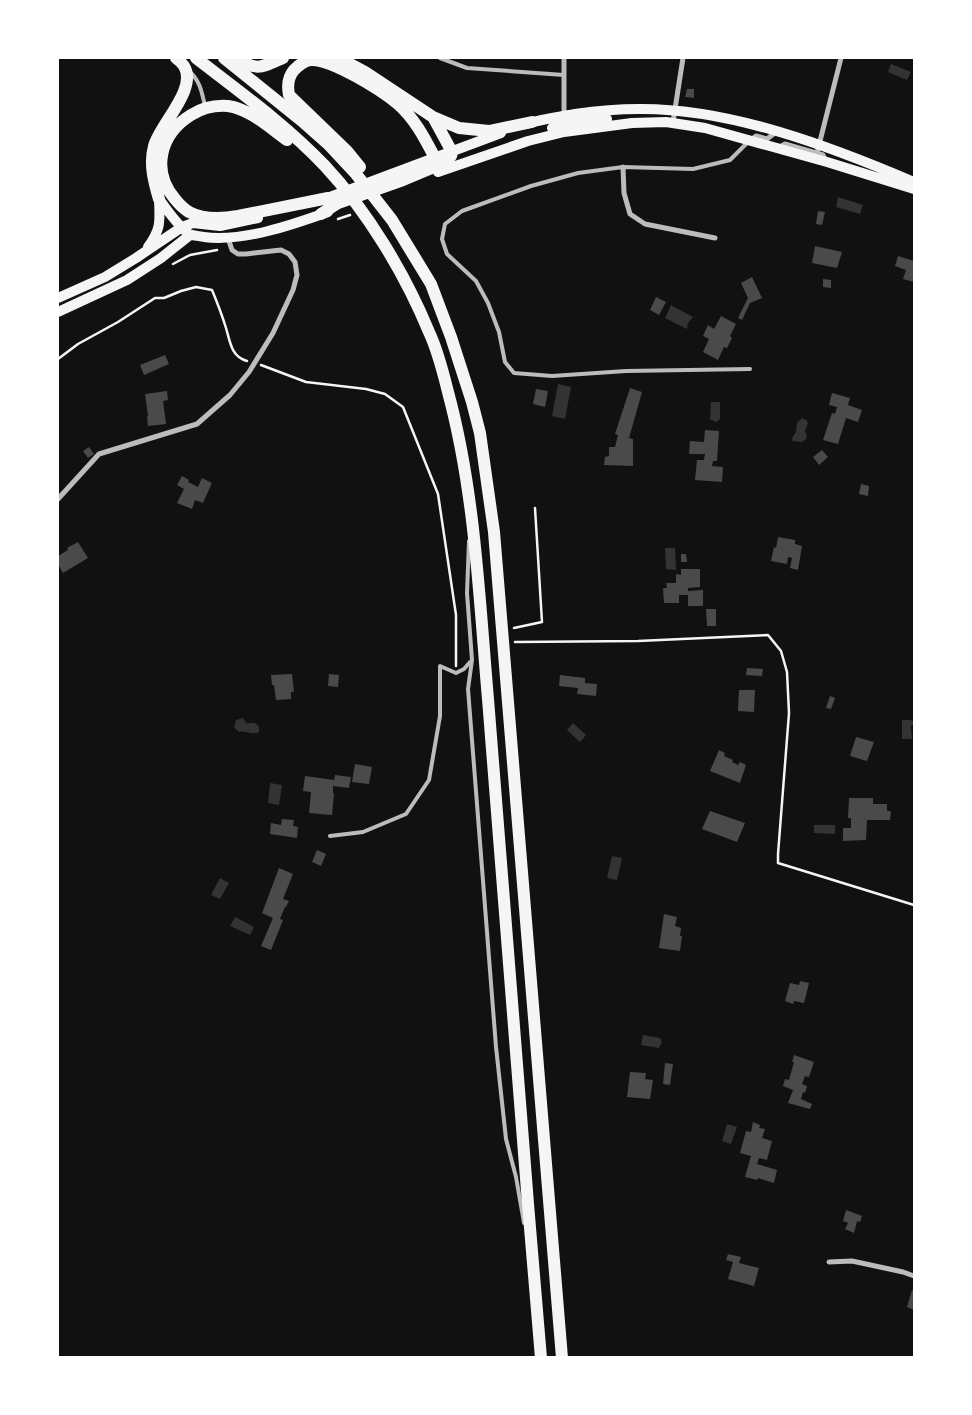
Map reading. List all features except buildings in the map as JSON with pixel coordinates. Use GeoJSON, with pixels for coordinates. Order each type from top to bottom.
{"type":"FeatureCollection","features":[{"type":"Feature","properties":{"kind":"highway"},"geometry":{"type":"LineString","coordinates":[[159,199],[155,185],[152,159],[154,145],[186,86],[184,66],[176,58]]}},
{"type":"Feature","properties":{"kind":"highway"},"geometry":{"type":"LineString","coordinates":[[196,58],[284,128],[325,167],[352,199],[388,251],[420,311],[440,360],[456,423],[470,504],[491,728],[541,1358]]}},
{"type":"Feature","properties":{"kind":"highway"},"geometry":{"type":"LineString","coordinates":[[224,58],[302,121],[360,173]]}},
{"type":"Feature","properties":{"kind":"highway"},"geometry":{"type":"LineString","coordinates":[[235,58],[248,66],[256,68],[283,58]]}},
{"type":"Feature","properties":{"kind":"highway"},"geometry":{"type":"LineString","coordinates":[[339,58],[364,72],[432,117],[459,128],[489,131],[532,122]]}},
{"type":"Feature","properties":{"kind":"highway"},"geometry":{"type":"LineString","coordinates":[[444,157],[398,104],[343,70],[319,61],[302,60],[289,78],[287,86],[289,95],[347,151],[360,173],[395,218],[431,284],[462,369],[480,433],[494,532],[562,1358]]}},
{"type":"Feature","properties":{"kind":"highway"},"geometry":{"type":"LineString","coordinates":[[325,167],[263,123],[229,106],[206,108],[184,120],[168,138],[162,158],[163,178],[166,187],[194,219],[223,219],[328,198]]}},
{"type":"Feature","properties":{"kind":"highway"},"geometry":{"type":"LineString","coordinates":[[432,117],[444,157]]}},
{"type":"Feature","properties":{"kind":"highway"},"geometry":{"type":"LineString","coordinates":[[321,214],[338,203],[403,180],[444,157]]}},
{"type":"Feature","properties":{"kind":"main road"},"geometry":{"type":"LineString","coordinates":[[159,199],[175,220],[190,235],[208,237],[244,236],[292,224],[528,141],[598,111],[635,109],[675,110],[728,119],[796,138],[819,150],[852,156],[914,182]]}},
{"type":"Feature","properties":{"kind":"main road"},"geometry":{"type":"LineString","coordinates":[[58,298],[105,277],[194,219],[220,226],[239,223],[328,198],[444,157],[564,124],[630,118],[651,122],[673,122],[704,128],[827,162],[914,189]]}},
{"type":"Feature","properties":{"kind":"main road"},"geometry":{"type":"LineString","coordinates":[[444,157],[477,141],[532,122],[564,124]]}},
{"type":"Feature","properties":{"kind":"main road"},"geometry":{"type":"LineString","coordinates":[[144,252],[159,229],[159,199]]}},
{"type":"Feature","properties":{"kind":"main road"},"geometry":{"type":"LineString","coordinates":[[58,312],[127,280],[161,258],[190,235],[194,219]]}},
{"type":"Feature","properties":{"kind":"street"},"geometry":{"type":"LineString","coordinates":[[564,58],[564,124]]}},
{"type":"Feature","properties":{"kind":"street"},"geometry":{"type":"LineString","coordinates":[[673,122],[683,58]]}},
{"type":"Feature","properties":{"kind":"street"},"geometry":{"type":"LineString","coordinates":[[827,162],[819,150],[842,58]]}},
{"type":"Feature","properties":{"kind":"street"},"geometry":{"type":"LineString","coordinates":[[750,141],[756,136],[767,139],[776,132]]}},
{"type":"Feature","properties":{"kind":"street"},"geometry":{"type":"LineString","coordinates":[[778,149],[785,144],[819,150]]}},
{"type":"Feature","properties":{"kind":"street"},"geometry":{"type":"LineString","coordinates":[[623,167],[624,193],[630,214],[646,224],[715,238]]}},
{"type":"Feature","properties":{"kind":"street"},"geometry":{"type":"LineString","coordinates":[[58,499],[99,454],[197,424],[230,395],[255,363],[273,333],[298,275],[295,262],[289,254],[281,250],[238,254],[232,250],[227,237]]}},
{"type":"Feature","properties":{"kind":"street"},"geometry":{"type":"LineString","coordinates":[[829,1262],[852,1261],[904,1272],[914,1276]]}},
{"type":"Feature","properties":{"kind":"lane"},"geometry":{"type":"LineString","coordinates":[[176,58],[195,76],[200,85],[206,108]]}},
{"type":"Feature","properties":{"kind":"lane"},"geometry":{"type":"LineString","coordinates":[[440,58],[467,68],[564,75]]}},
{"type":"Feature","properties":{"kind":"lane"},"geometry":{"type":"LineString","coordinates":[[696,113],[710,110],[779,128],[789,132],[796,138]]}},
{"type":"Feature","properties":{"kind":"lane"},"geometry":{"type":"LineString","coordinates":[[750,141],[730,160],[693,169],[623,167],[578,173],[531,186],[462,211],[445,224],[442,239],[447,254],[476,281],[488,303],[498,332],[504,362],[514,373],[552,376],[626,371],[750,369]]}},
{"type":"Feature","properties":{"kind":"lane"},"geometry":{"type":"LineString","coordinates":[[470,504],[468,593],[472,660],[468,689],[496,1047],[506,1139],[516,1177],[525,1230],[532,1254]]}},
{"type":"Feature","properties":{"kind":"lane"},"geometry":{"type":"LineString","coordinates":[[330,836],[363,832],[406,814],[429,780],[440,716],[440,666],[456,673],[464,669],[472,660]]}},
{"type":"Feature","properties":{"kind":"path"},"geometry":{"type":"LineString","coordinates":[[334,220],[352,214]]}},
{"type":"Feature","properties":{"kind":"path"},"geometry":{"type":"LineString","coordinates":[[58,359],[78,344],[118,322],[155,298],[164,298],[196,287],[212,290],[230,345],[240,359],[306,382],[366,389],[385,394],[403,407],[438,494],[456,615],[456,673]]}},
{"type":"Feature","properties":{"kind":"path"},"geometry":{"type":"LineString","coordinates":[[503,636],[542,622],[535,508]]}},
{"type":"Feature","properties":{"kind":"path"},"geometry":{"type":"LineString","coordinates":[[503,636],[638,642],[768,635],[781,651],[787,672],[788,688],[789,713],[782,787],[778,863],[914,905]]}},
{"type":"Feature","properties":{"kind":"shaded area"},"geometry":{"type":"Polygon","coordinates":[[[891,64],[911,72],[907,80],[888,72],[891,64]]]}},
{"type":"Feature","properties":{"kind":"shaded area"},"geometry":{"type":"Polygon","coordinates":[[[838,197],[863,205],[860,214],[836,207],[838,197]]]}},
{"type":"Feature","properties":{"kind":"shaded area"},"geometry":{"type":"Polygon","coordinates":[[[671,305],[693,317],[688,323],[687,329],[665,318],[671,305]]]}},
{"type":"Feature","properties":{"kind":"shaded area"},"geometry":{"type":"Polygon","coordinates":[[[558,384],[571,387],[565,419],[552,416],[558,384]]]}},
{"type":"Feature","properties":{"kind":"shaded area"},"geometry":{"type":"Polygon","coordinates":[[[711,402],[720,402],[720,419],[716,422],[710,419],[711,402]]]}},
{"type":"Feature","properties":{"kind":"shaded area"},"geometry":{"type":"Polygon","coordinates":[[[802,418],[808,423],[805,431],[806,439],[802,442],[793,441],[792,438],[796,432],[797,423],[802,418]]]}},
{"type":"Feature","properties":{"kind":"shaded area"},"geometry":{"type":"Polygon","coordinates":[[[665,548],[675,548],[676,570],[666,569],[665,548]]]}},
{"type":"Feature","properties":{"kind":"shaded area"},"geometry":{"type":"Polygon","coordinates":[[[243,718],[246,723],[257,724],[259,732],[239,732],[234,727],[236,720],[243,718]]]}},
{"type":"Feature","properties":{"kind":"shaded area"},"geometry":{"type":"Polygon","coordinates":[[[902,720],[914,722],[911,726],[912,739],[902,739],[902,720]]]}},
{"type":"Feature","properties":{"kind":"shaded area"},"geometry":{"type":"Polygon","coordinates":[[[573,723],[586,735],[580,742],[567,730],[573,723]]]}},
{"type":"Feature","properties":{"kind":"shaded area"},"geometry":{"type":"Polygon","coordinates":[[[270,783],[282,785],[279,805],[268,803],[270,783]]]}},
{"type":"Feature","properties":{"kind":"shaded area"},"geometry":{"type":"Polygon","coordinates":[[[814,825],[835,825],[835,834],[814,833],[814,825]]]}},
{"type":"Feature","properties":{"kind":"shaded area"},"geometry":{"type":"Polygon","coordinates":[[[612,856],[622,858],[617,880],[607,878],[612,856]]]}},
{"type":"Feature","properties":{"kind":"shaded area"},"geometry":{"type":"Polygon","coordinates":[[[220,878],[229,883],[220,899],[211,895],[220,878]]]}},
{"type":"Feature","properties":{"kind":"shaded area"},"geometry":{"type":"Polygon","coordinates":[[[235,917],[254,927],[250,935],[230,926],[235,917]]]}},
{"type":"Feature","properties":{"kind":"shaded area"},"geometry":{"type":"Polygon","coordinates":[[[643,1035],[660,1038],[662,1042],[659,1048],[641,1045],[643,1035]]]}},
{"type":"Feature","properties":{"kind":"shaded area"},"geometry":{"type":"Polygon","coordinates":[[[727,1124],[737,1127],[731,1144],[722,1141],[727,1124]]]}}]}
